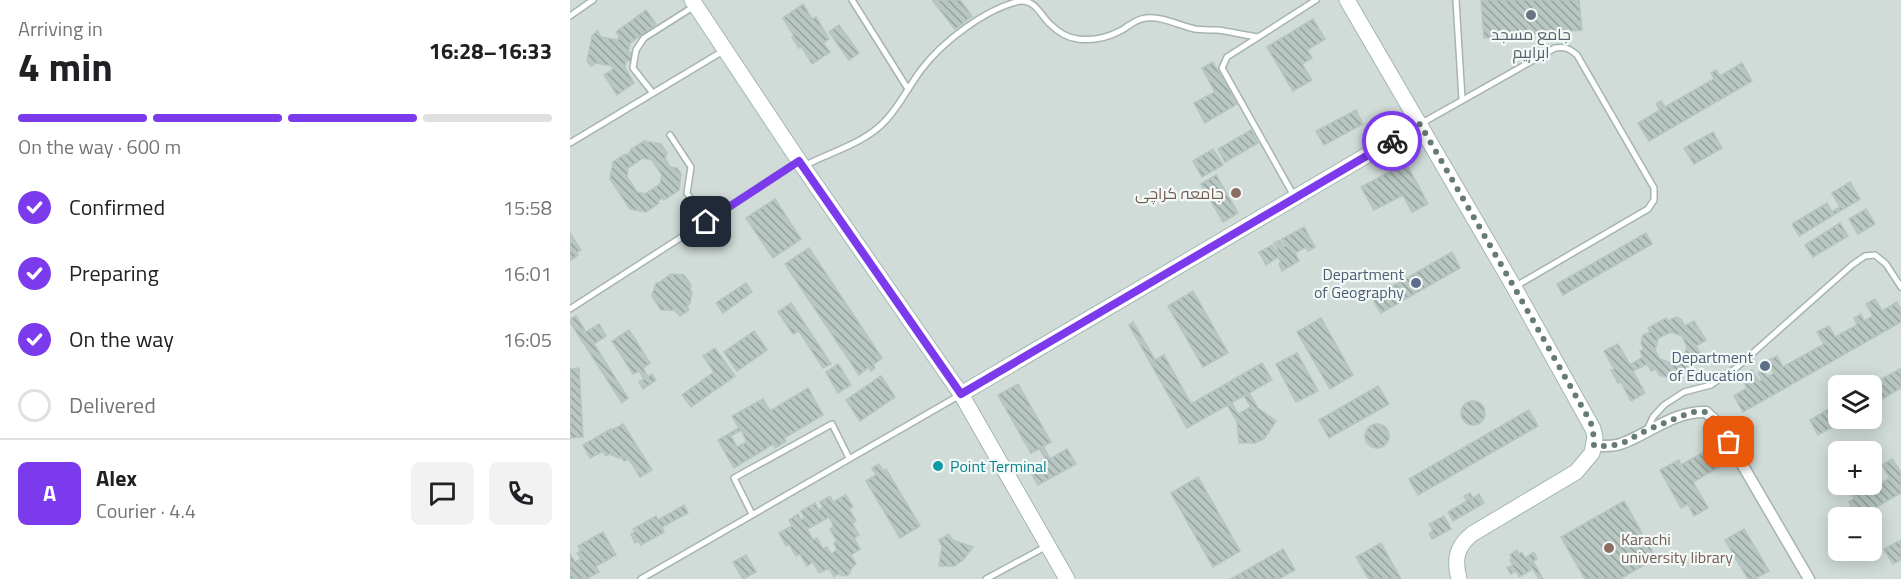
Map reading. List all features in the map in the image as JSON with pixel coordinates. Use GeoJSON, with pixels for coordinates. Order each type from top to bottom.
{"type":"FeatureCollection","features":[{"type":"Feature","properties":{"kind":"street"},"geometry":{"type":"LineString","coordinates":[[1347,0],[1514,287],[1593,429],[1594,446],[1586,462],[1576,472],[1464,540],[1456,561],[1459,579]]}},
{"type":"Feature","properties":{"kind":"street"},"geometry":{"type":"LineString","coordinates":[[693,3],[801,164],[961,394],[1067,579]]}},
{"type":"Feature","properties":{"kind":"street"},"geometry":{"type":"LineString","coordinates":[[961,394],[1420,124]]}},
{"type":"Feature","properties":{"kind":"street"},"geometry":{"type":"LineString","coordinates":[[1594,446],[1623,443],[1647,430],[1692,412],[1706,412],[1718,423],[1809,579]]}},
{"type":"Feature","properties":{"kind":"lane"},"geometry":{"type":"LineString","coordinates":[[570,16],[593,0]]}},
{"type":"Feature","properties":{"kind":"lane"},"geometry":{"type":"LineString","coordinates":[[852,0],[908,89]]}},
{"type":"Feature","properties":{"kind":"lane"},"geometry":{"type":"LineString","coordinates":[[570,309],[801,164],[853,145],[887,120],[921,69],[946,42],[958,32],[998,9],[1022,0],[1036,6],[1049,23],[1064,35],[1077,39],[1094,40],[1111,35],[1144,18],[1194,28],[1258,36]]}},
{"type":"Feature","properties":{"kind":"lane"},"geometry":{"type":"LineString","coordinates":[[1295,198],[1223,72],[1223,63],[1227,57],[1258,36],[1316,0]]}},
{"type":"Feature","properties":{"kind":"lane"},"geometry":{"type":"LineString","coordinates":[[1456,0],[1462,99]]}},
{"type":"Feature","properties":{"kind":"lane"},"geometry":{"type":"LineString","coordinates":[[652,92],[633,68],[638,45],[644,38],[693,3]]}},
{"type":"Feature","properties":{"kind":"lane"},"geometry":{"type":"LineString","coordinates":[[1420,124],[1555,48],[1568,48],[1577,55],[1654,188],[1654,200],[1648,209],[1514,287]]}},
{"type":"Feature","properties":{"kind":"lane"},"geometry":{"type":"LineString","coordinates":[[570,142],[725,50]]}},
{"type":"Feature","properties":{"kind":"lane"},"geometry":{"type":"LineString","coordinates":[[670,135],[691,167],[687,193],[706,222]]}},
{"type":"Feature","properties":{"kind":"lane"},"geometry":{"type":"LineString","coordinates":[[1647,430],[1653,417],[1664,405],[1684,392],[1711,385],[1736,368],[1865,256],[1875,255],[1886,264],[1901,287]]}},
{"type":"Feature","properties":{"kind":"lane"},"geometry":{"type":"LineString","coordinates":[[642,579],[961,394]]}},
{"type":"Feature","properties":{"kind":"lane"},"geometry":{"type":"LineString","coordinates":[[752,514],[734,478],[832,424],[849,458]]}},
{"type":"Feature","properties":{"kind":"lane"},"geometry":{"type":"LineString","coordinates":[[986,579],[1048,545]]}},
{"type":"Feature","properties":{"kind":"shaded area","name":"جامعہ کراچی"},"geometry":{"type":"Polygon","coordinates":[[[570,0],[1901,0],[1901,579],[570,579],[570,0]]]}},
{"type":"Feature","properties":{"kind":"building"},"geometry":{"type":"Polygon","coordinates":[[[932,0],[960,0],[972,16],[955,29],[932,0]]]}},
{"type":"Feature","properties":{"kind":"building","name":"جامع مسجد ابراہیم"},"geometry":{"type":"Polygon","coordinates":[[[1481,0],[1579,0],[1582,30],[1484,38],[1481,0]]]}},
{"type":"Feature","properties":{"kind":"building"},"geometry":{"type":"Polygon","coordinates":[[[803,4],[812,19],[816,17],[829,39],[823,43],[830,52],[812,64],[802,47],[799,48],[792,37],[794,36],[783,18],[803,4]]]}},
{"type":"Feature","properties":{"kind":"building"},"geometry":{"type":"Polygon","coordinates":[[[646,10],[656,24],[630,43],[628,52],[634,53],[632,62],[626,60],[625,68],[634,83],[617,95],[604,75],[612,70],[613,66],[596,63],[591,66],[587,61],[592,36],[597,31],[601,37],[618,40],[619,36],[616,32],[646,10]]]}},
{"type":"Feature","properties":{"kind":"building"},"geometry":{"type":"Polygon","coordinates":[[[1313,19],[1325,39],[1307,50],[1312,58],[1302,64],[1312,80],[1293,91],[1267,47],[1313,19]]]}},
{"type":"Feature","properties":{"kind":"building"},"geometry":{"type":"Polygon","coordinates":[[[839,25],[859,53],[849,60],[829,32],[839,25]]]}},
{"type":"Feature","properties":{"kind":"building"},"geometry":{"type":"Polygon","coordinates":[[[1213,62],[1237,104],[1205,123],[1194,103],[1215,92],[1202,68],[1213,62]]]}},
{"type":"Feature","properties":{"kind":"building"},"geometry":{"type":"Polygon","coordinates":[[[1742,63],[1752,81],[1649,141],[1638,123],[1660,110],[1656,104],[1661,101],[1665,107],[1714,79],[1711,73],[1716,70],[1720,76],[1742,63]]]}},
{"type":"Feature","properties":{"kind":"building"},"geometry":{"type":"Polygon","coordinates":[[[1356,110],[1363,124],[1324,145],[1316,131],[1356,110]]]}},
{"type":"Feature","properties":{"kind":"building"},"geometry":{"type":"Polygon","coordinates":[[[1251,130],[1258,143],[1225,162],[1218,149],[1251,130]]]}},
{"type":"Feature","properties":{"kind":"building"},"geometry":{"type":"Polygon","coordinates":[[[1713,132],[1722,148],[1694,164],[1684,148],[1713,132]]]}},
{"type":"Feature","properties":{"kind":"building"},"geometry":{"type":"Polygon","coordinates":[[[644,141],[661,144],[667,153],[665,158],[670,167],[677,168],[681,174],[679,190],[664,200],[662,198],[657,201],[659,203],[646,212],[630,209],[610,179],[613,162],[631,152],[630,150],[644,141]],[[643,158],[628,168],[627,177],[637,192],[645,194],[660,184],[662,175],[652,160],[643,158]]]}},
{"type":"Feature","properties":{"kind":"building"},"geometry":{"type":"Polygon","coordinates":[[[1213,149],[1223,165],[1202,177],[1193,161],[1213,149]]]}},
{"type":"Feature","properties":{"kind":"building"},"geometry":{"type":"Polygon","coordinates":[[[1406,163],[1428,204],[1412,212],[1403,195],[1374,210],[1361,187],[1406,163]]]}},
{"type":"Feature","properties":{"kind":"building"},"geometry":{"type":"Polygon","coordinates":[[[1216,175],[1238,213],[1223,222],[1201,184],[1216,175]]]}},
{"type":"Feature","properties":{"kind":"building"},"geometry":{"type":"Polygon","coordinates":[[[1850,182],[1860,199],[1799,236],[1792,224],[1827,203],[1832,212],[1840,207],[1832,193],[1850,182]]]}},
{"type":"Feature","properties":{"kind":"building"},"geometry":{"type":"Polygon","coordinates":[[[775,199],[801,239],[773,258],[746,218],[775,199]]]}},
{"type":"Feature","properties":{"kind":"building"},"geometry":{"type":"Polygon","coordinates":[[[1866,209],[1875,224],[1858,234],[1849,219],[1866,209]]]}},
{"type":"Feature","properties":{"kind":"building"},"geometry":{"type":"Polygon","coordinates":[[[1840,223],[1848,236],[1813,257],[1805,245],[1840,223]]]}},
{"type":"Feature","properties":{"kind":"building"},"geometry":{"type":"Polygon","coordinates":[[[1304,227],[1315,247],[1308,251],[1306,247],[1295,253],[1299,261],[1282,271],[1278,257],[1266,265],[1259,252],[1272,245],[1276,251],[1278,250],[1274,243],[1280,240],[1283,247],[1285,246],[1282,239],[1304,227]]]}},
{"type":"Feature","properties":{"kind":"building"},"geometry":{"type":"Polygon","coordinates":[[[570,233],[581,250],[570,261],[570,233]]]}},
{"type":"Feature","properties":{"kind":"building"},"geometry":{"type":"Polygon","coordinates":[[[1646,233],[1652,244],[1563,295],[1557,284],[1646,233]]]}},
{"type":"Feature","properties":{"kind":"building"},"geometry":{"type":"Polygon","coordinates":[[[809,248],[882,358],[873,365],[875,368],[871,371],[869,367],[859,375],[785,264],[809,248]]]}},
{"type":"Feature","properties":{"kind":"building","name":"Department of Geography"},"geometry":{"type":"Polygon","coordinates":[[[1452,252],[1460,268],[1381,313],[1372,298],[1452,252]]]}},
{"type":"Feature","properties":{"kind":"building"},"geometry":{"type":"Polygon","coordinates":[[[671,274],[684,275],[691,285],[690,303],[687,306],[689,310],[680,316],[674,310],[661,310],[652,296],[656,283],[671,274]]]}},
{"type":"Feature","properties":{"kind":"building"},"geometry":{"type":"Polygon","coordinates":[[[746,283],[752,292],[723,313],[716,303],[746,283]]]}},
{"type":"Feature","properties":{"kind":"building"},"geometry":{"type":"Polygon","coordinates":[[[1193,291],[1228,353],[1203,367],[1168,306],[1193,291]]]}},
{"type":"Feature","properties":{"kind":"building"},"geometry":{"type":"Polygon","coordinates":[[[1875,299],[1882,311],[1897,302],[1901,310],[1901,322],[1743,412],[1734,396],[1747,388],[1741,376],[1752,370],[1759,381],[1762,380],[1758,373],[1763,370],[1767,377],[1774,373],[1767,361],[1777,356],[1783,367],[1824,344],[1817,332],[1829,326],[1835,337],[1857,325],[1854,318],[1861,314],[1864,321],[1873,316],[1866,304],[1875,299]]]}},
{"type":"Feature","properties":{"kind":"building"},"geometry":{"type":"Polygon","coordinates":[[[791,303],[831,364],[823,368],[799,331],[793,334],[778,312],[791,303]]]}},
{"type":"Feature","properties":{"kind":"building"},"geometry":{"type":"Polygon","coordinates":[[[576,316],[586,332],[599,324],[606,336],[594,344],[628,398],[622,403],[570,322],[570,319],[576,316]]]}},
{"type":"Feature","properties":{"kind":"building"},"geometry":{"type":"Polygon","coordinates":[[[1676,317],[1681,319],[1685,326],[1694,321],[1706,340],[1696,346],[1700,353],[1699,358],[1692,362],[1694,366],[1675,377],[1673,373],[1667,377],[1659,375],[1656,369],[1651,371],[1647,364],[1633,371],[1645,393],[1631,401],[1621,382],[1618,383],[1611,370],[1614,369],[1604,351],[1618,344],[1630,365],[1643,357],[1640,351],[1644,349],[1641,343],[1643,335],[1650,332],[1648,328],[1666,318],[1668,321],[1676,317]],[[1671,332],[1658,338],[1655,350],[1660,359],[1671,363],[1683,358],[1687,347],[1682,336],[1671,332]]]}},
{"type":"Feature","properties":{"kind":"building"},"geometry":{"type":"Polygon","coordinates":[[[1321,318],[1353,375],[1330,389],[1297,332],[1321,318]]]}},
{"type":"Feature","properties":{"kind":"building"},"geometry":{"type":"Polygon","coordinates":[[[1133,322],[1155,360],[1164,355],[1191,404],[1262,363],[1272,380],[1187,428],[1129,325],[1133,322]]]}},
{"type":"Feature","properties":{"kind":"building"},"geometry":{"type":"Polygon","coordinates":[[[629,330],[650,363],[643,368],[648,377],[652,374],[656,380],[643,389],[639,382],[644,379],[639,371],[633,374],[612,341],[629,330]]]}},
{"type":"Feature","properties":{"kind":"building"},"geometry":{"type":"Polygon","coordinates":[[[754,331],[767,350],[737,371],[724,352],[754,331]]]}},
{"type":"Feature","properties":{"kind":"building"},"geometry":{"type":"Polygon","coordinates":[[[715,348],[735,376],[691,407],[682,395],[714,372],[703,356],[715,348]]]}},
{"type":"Feature","properties":{"kind":"building"},"geometry":{"type":"Polygon","coordinates":[[[1297,353],[1318,391],[1296,402],[1276,364],[1297,353]]]}},
{"type":"Feature","properties":{"kind":"building"},"geometry":{"type":"Polygon","coordinates":[[[838,364],[851,385],[838,393],[826,372],[838,364]]]}},
{"type":"Feature","properties":{"kind":"building"},"geometry":{"type":"Polygon","coordinates":[[[579,368],[583,437],[570,438],[570,369],[579,368]]]}},
{"type":"Feature","properties":{"kind":"building"},"geometry":{"type":"Polygon","coordinates":[[[1901,368],[1901,388],[1882,399],[1882,379],[1901,368]]]}},
{"type":"Feature","properties":{"kind":"building"},"geometry":{"type":"Polygon","coordinates":[[[881,376],[895,397],[860,421],[846,400],[881,376]]]}},
{"type":"Feature","properties":{"kind":"building"},"geometry":{"type":"Polygon","coordinates":[[[1018,384],[1051,442],[1031,453],[998,395],[1018,384]]]}},
{"type":"Feature","properties":{"kind":"building"},"geometry":{"type":"Polygon","coordinates":[[[1378,386],[1389,404],[1329,438],[1319,420],[1378,386]]]}},
{"type":"Feature","properties":{"kind":"building"},"geometry":{"type":"Polygon","coordinates":[[[808,388],[823,415],[784,438],[786,441],[775,448],[773,444],[734,468],[718,440],[739,428],[732,416],[763,399],[770,411],[808,388]],[[741,430],[731,436],[737,447],[747,442],[741,430]]]}},
{"type":"Feature","properties":{"kind":"building"},"geometry":{"type":"Polygon","coordinates":[[[1249,393],[1258,408],[1276,421],[1264,439],[1255,443],[1239,443],[1237,421],[1227,405],[1232,403],[1238,414],[1251,407],[1244,396],[1249,393]]]}},
{"type":"Feature","properties":{"kind":"building"},"geometry":{"type":"Polygon","coordinates":[[[1473,401],[1482,404],[1485,413],[1482,422],[1473,425],[1464,422],[1461,413],[1464,404],[1473,401]]]}},
{"type":"Feature","properties":{"kind":"building"},"geometry":{"type":"Polygon","coordinates":[[[1828,409],[1829,429],[1818,435],[1810,420],[1828,409]]]}},
{"type":"Feature","properties":{"kind":"building"},"geometry":{"type":"Polygon","coordinates":[[[1529,410],[1538,426],[1418,495],[1409,479],[1529,410]]]}},
{"type":"Feature","properties":{"kind":"building"},"geometry":{"type":"Polygon","coordinates":[[[623,424],[652,470],[640,477],[629,459],[624,461],[621,456],[620,458],[611,453],[606,456],[603,451],[590,458],[583,445],[623,424]]]}},
{"type":"Feature","properties":{"kind":"building"},"geometry":{"type":"Polygon","coordinates":[[[1377,424],[1386,427],[1389,436],[1386,445],[1377,448],[1368,445],[1365,436],[1368,427],[1377,424]]]}},
{"type":"Feature","properties":{"kind":"building"},"geometry":{"type":"Polygon","coordinates":[[[1043,446],[1050,459],[1067,449],[1076,464],[1038,485],[1030,471],[1047,461],[1039,448],[1043,446]]]}},
{"type":"Feature","properties":{"kind":"building"},"geometry":{"type":"Polygon","coordinates":[[[1711,448],[1721,466],[1693,482],[1708,508],[1694,516],[1688,504],[1681,508],[1660,470],[1679,460],[1681,465],[1711,448]]]}},
{"type":"Feature","properties":{"kind":"building"},"geometry":{"type":"Polygon","coordinates":[[[1892,459],[1901,472],[1901,493],[1876,507],[1852,507],[1849,502],[1854,499],[1852,495],[1882,495],[1882,483],[1890,478],[1882,465],[1892,459]]]}},
{"type":"Feature","properties":{"kind":"building"},"geometry":{"type":"Polygon","coordinates":[[[879,464],[883,471],[886,469],[920,526],[900,538],[866,481],[876,475],[872,468],[879,464]]]}},
{"type":"Feature","properties":{"kind":"building"},"geometry":{"type":"Polygon","coordinates":[[[1198,477],[1240,551],[1213,567],[1171,493],[1198,477]]]}},
{"type":"Feature","properties":{"kind":"building"},"geometry":{"type":"Polygon","coordinates":[[[1470,493],[1473,498],[1479,494],[1484,503],[1453,521],[1448,512],[1467,501],[1464,496],[1470,493]]]}},
{"type":"Feature","properties":{"kind":"building"},"geometry":{"type":"Polygon","coordinates":[[[846,495],[853,507],[849,509],[856,521],[852,523],[859,535],[854,538],[860,549],[851,555],[856,564],[846,576],[838,574],[834,577],[829,568],[819,573],[813,562],[807,566],[800,554],[796,556],[789,544],[786,546],[779,533],[792,526],[789,520],[798,514],[801,520],[805,518],[801,511],[815,503],[819,510],[823,507],[820,502],[830,496],[833,502],[846,495]],[[829,517],[807,529],[813,540],[817,538],[823,549],[827,547],[831,554],[837,550],[834,543],[837,541],[830,529],[834,527],[829,517]]]}},
{"type":"Feature","properties":{"kind":"building","name":"Karachi university library"},"geometry":{"type":"Polygon","coordinates":[[[1624,501],[1656,558],[1620,579],[1585,579],[1561,537],[1624,501]]]}},
{"type":"Feature","properties":{"kind":"building"},"geometry":{"type":"Polygon","coordinates":[[[684,505],[688,513],[662,527],[664,532],[641,545],[638,541],[635,543],[631,534],[635,532],[633,529],[656,516],[658,520],[684,505]]]}},
{"type":"Feature","properties":{"kind":"building"},"geometry":{"type":"Polygon","coordinates":[[[1444,516],[1451,529],[1432,539],[1429,533],[1433,531],[1429,524],[1444,516]]]}},
{"type":"Feature","properties":{"kind":"building"},"geometry":{"type":"Polygon","coordinates":[[[1744,529],[1769,571],[1755,579],[1748,579],[1725,540],[1744,529]]]}},
{"type":"Feature","properties":{"kind":"building"},"geometry":{"type":"Polygon","coordinates":[[[603,532],[616,555],[596,566],[599,572],[586,579],[570,579],[570,554],[575,562],[581,559],[577,553],[581,551],[578,546],[603,532]]]}},
{"type":"Feature","properties":{"kind":"building"},"geometry":{"type":"Polygon","coordinates":[[[949,534],[952,540],[973,547],[963,560],[954,566],[939,566],[942,546],[939,540],[949,534]]]}},
{"type":"Feature","properties":{"kind":"building"},"geometry":{"type":"Polygon","coordinates":[[[1901,540],[1901,560],[1893,564],[1884,549],[1901,540]]]}},
{"type":"Feature","properties":{"kind":"building"},"geometry":{"type":"Polygon","coordinates":[[[1381,543],[1401,579],[1369,579],[1356,557],[1381,543]]]}},
{"type":"Feature","properties":{"kind":"building"},"geometry":{"type":"Polygon","coordinates":[[[1283,549],[1295,570],[1279,579],[1231,579],[1283,549]]]}},
{"type":"Feature","properties":{"kind":"building"},"geometry":{"type":"Polygon","coordinates":[[[1517,550],[1519,554],[1522,552],[1525,558],[1534,552],[1537,559],[1533,561],[1543,579],[1539,579],[1529,563],[1531,570],[1519,577],[1516,571],[1511,574],[1507,568],[1513,565],[1510,555],[1517,550]]]}},
{"type":"Feature","properties":{"kind":"building"},"geometry":{"type":"Polygon","coordinates":[[[746,555],[756,572],[743,579],[733,562],[746,555]]]}},
{"type":"Feature","properties":{"kind":"way so far"},"geometry":{"type":"LineString","coordinates":[[1392,141],[1420,124],[1590,421],[1595,437],[1594,446],[1623,443],[1647,430],[1692,412],[1706,412],[1718,423],[1729,442]]}},
{"type":"Feature","properties":{"kind":"place","name":"جامع مسجد ابراہیم"},"geometry":{"type":"Point","coordinates":[1531,15]}},
{"type":"Feature","properties":{"kind":"place","name":"جامعہ کراچی"},"geometry":{"type":"Point","coordinates":[1236,193]}},
{"type":"Feature","properties":{"kind":"place","name":"Department of Geography"},"geometry":{"type":"Point","coordinates":[1416,283]}},
{"type":"Feature","properties":{"kind":"place","name":"Department of Education"},"geometry":{"type":"Point","coordinates":[1765,366]}},
{"type":"Feature","properties":{"kind":"place","name":"Point Terminal"},"geometry":{"type":"Point","coordinates":[938,466]}},
{"type":"Feature","properties":{"kind":"place","name":"Karachi university library"},"geometry":{"type":"Point","coordinates":[1609,548]}},
{"type":"Feature","properties":{"kind":"route"},"geometry":{"type":"LineString","coordinates":[[706,222],[799,161],[961,394],[1392,141]]}}]}
